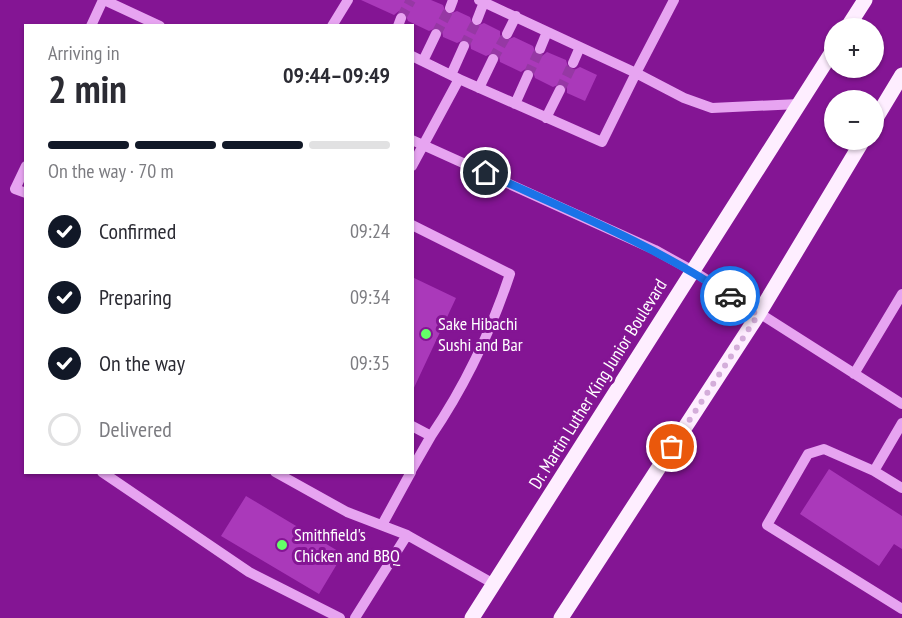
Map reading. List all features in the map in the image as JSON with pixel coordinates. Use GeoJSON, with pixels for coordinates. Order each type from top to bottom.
{"type":"FeatureCollection","features":[{"type":"Feature","properties":{"kind":"main road"},"geometry":{"type":"LineString","coordinates":[[853,18],[865,0]]}},
{"type":"Feature","properties":{"kind":"main road","name":"Dr. Martin Luther King Junior Boulevard"},"geometry":{"type":"LineString","coordinates":[[472,618],[824,65]]}},
{"type":"Feature","properties":{"kind":"main road"},"geometry":{"type":"LineString","coordinates":[[884,105],[902,75]]}},
{"type":"Feature","properties":{"kind":"main road"},"geometry":{"type":"LineString","coordinates":[[561,618],[758,315],[857,150]]}},
{"type":"Feature","properties":{"kind":"street"},"geometry":{"type":"LineString","coordinates":[[92,24],[104,0],[156,24]]}},
{"type":"Feature","properties":{"kind":"street"},"geometry":{"type":"LineString","coordinates":[[335,23],[348,0]]}},
{"type":"Feature","properties":{"kind":"street"},"geometry":{"type":"LineString","coordinates":[[436,34],[418,59],[602,142],[674,0]]}},
{"type":"Feature","properties":{"kind":"street"},"geometry":{"type":"LineString","coordinates":[[477,20],[482,1],[684,98],[712,108],[799,104]]}},
{"type":"Feature","properties":{"kind":"street"},"geometry":{"type":"LineString","coordinates":[[507,34],[516,16]]}},
{"type":"Feature","properties":{"kind":"street"},"geometry":{"type":"LineString","coordinates":[[540,49],[548,32]]}},
{"type":"Feature","properties":{"kind":"street"},"geometry":{"type":"LineString","coordinates":[[464,46],[455,77],[417,142],[655,250],[693,271],[758,315],[902,404]]}},
{"type":"Feature","properties":{"kind":"street"},"geometry":{"type":"LineString","coordinates":[[573,63],[580,47]]}},
{"type":"Feature","properties":{"kind":"street"},"geometry":{"type":"LineString","coordinates":[[479,88],[493,59]]}},
{"type":"Feature","properties":{"kind":"street"},"geometry":{"type":"LineString","coordinates":[[515,104],[528,75]]}},
{"type":"Feature","properties":{"kind":"street"},"geometry":{"type":"LineString","coordinates":[[546,118],[560,90]]}},
{"type":"Feature","properties":{"kind":"street"},"geometry":{"type":"LineString","coordinates":[[24,170],[15,189],[24,192]]}},
{"type":"Feature","properties":{"kind":"street"},"geometry":{"type":"LineString","coordinates":[[414,226],[510,274],[492,325],[459,392],[430,436],[414,467]]}},
{"type":"Feature","properties":{"kind":"street"},"geometry":{"type":"LineString","coordinates":[[854,374],[902,294]]}},
{"type":"Feature","properties":{"kind":"street"},"geometry":{"type":"LineString","coordinates":[[873,471],[902,423]]}},
{"type":"Feature","properties":{"kind":"street"},"geometry":{"type":"LineString","coordinates":[[414,427],[430,436]]}},
{"type":"Feature","properties":{"kind":"street"},"geometry":{"type":"LineString","coordinates":[[902,488],[873,471],[824,449],[808,454],[766,525],[902,609]]}},
{"type":"Feature","properties":{"kind":"street"},"geometry":{"type":"LineString","coordinates":[[105,474],[249,572],[340,618]]}},
{"type":"Feature","properties":{"kind":"street"},"geometry":{"type":"LineString","coordinates":[[279,474],[346,512],[407,535],[494,584]]}},
{"type":"Feature","properties":{"kind":"street"},"geometry":{"type":"LineString","coordinates":[[382,525],[410,474]]}},
{"type":"Feature","properties":{"kind":"street"},"geometry":{"type":"LineString","coordinates":[[356,618],[407,535]]}},
{"type":"Feature","properties":{"kind":"building"},"geometry":{"type":"Polygon","coordinates":[[[361,0],[431,0],[443,5],[447,15],[457,11],[470,17],[474,27],[484,23],[500,31],[500,38],[504,41],[514,37],[533,46],[537,56],[542,56],[547,52],[566,60],[569,70],[580,67],[597,75],[585,101],[567,93],[567,86],[563,83],[553,87],[535,78],[532,68],[521,72],[500,62],[496,52],[486,56],[471,49],[470,42],[466,39],[457,43],[443,37],[439,27],[429,31],[408,21],[404,11],[399,11],[394,15],[361,0]]]}},
{"type":"Feature","properties":{"kind":"building","name":"Sake Hibachi Sushi and Bar"},"geometry":{"type":"Polygon","coordinates":[[[414,278],[456,298],[414,388],[414,278]]]}},
{"type":"Feature","properties":{"kind":"building"},"geometry":{"type":"Polygon","coordinates":[[[829,469],[902,516],[902,549],[894,544],[879,566],[800,514],[829,469]]]}},
{"type":"Feature","properties":{"kind":"building","name":"Smithfield's Chicken and BBQ"},"geometry":{"type":"Polygon","coordinates":[[[246,496],[343,554],[319,594],[221,536],[246,496]]]}},
{"type":"Feature","properties":{"kind":"tunnel"},"geometry":{"type":"LineString","coordinates":[[401,18],[411,0]]}},
{"type":"Feature","properties":{"kind":"tunnel"},"geometry":{"type":"LineString","coordinates":[[436,34],[450,8]]}},
{"type":"Feature","properties":{"kind":"tunnel"},"geometry":{"type":"LineString","coordinates":[[464,46],[477,20]]}},
{"type":"Feature","properties":{"kind":"tunnel"},"geometry":{"type":"LineString","coordinates":[[493,59],[507,34]]}},
{"type":"Feature","properties":{"kind":"tunnel"},"geometry":{"type":"LineString","coordinates":[[528,75],[540,49]]}},
{"type":"Feature","properties":{"kind":"tunnel"},"geometry":{"type":"LineString","coordinates":[[560,90],[573,63]]}},
{"type":"Feature","properties":{"kind":"way so far"},"geometry":{"type":"LineString","coordinates":[[672,447],[758,315],[730,296]]}},
{"type":"Feature","properties":{"kind":"place","name":"Sake Hibachi Sushi and Bar"},"geometry":{"type":"Point","coordinates":[426,334]}},
{"type":"Feature","properties":{"kind":"place","name":"Smithfield's Chicken and BBQ"},"geometry":{"type":"Point","coordinates":[282,545]}},
{"type":"Feature","properties":{"kind":"route"},"geometry":{"type":"LineString","coordinates":[[486,173],[655,250],[693,271],[730,296]]}}]}
